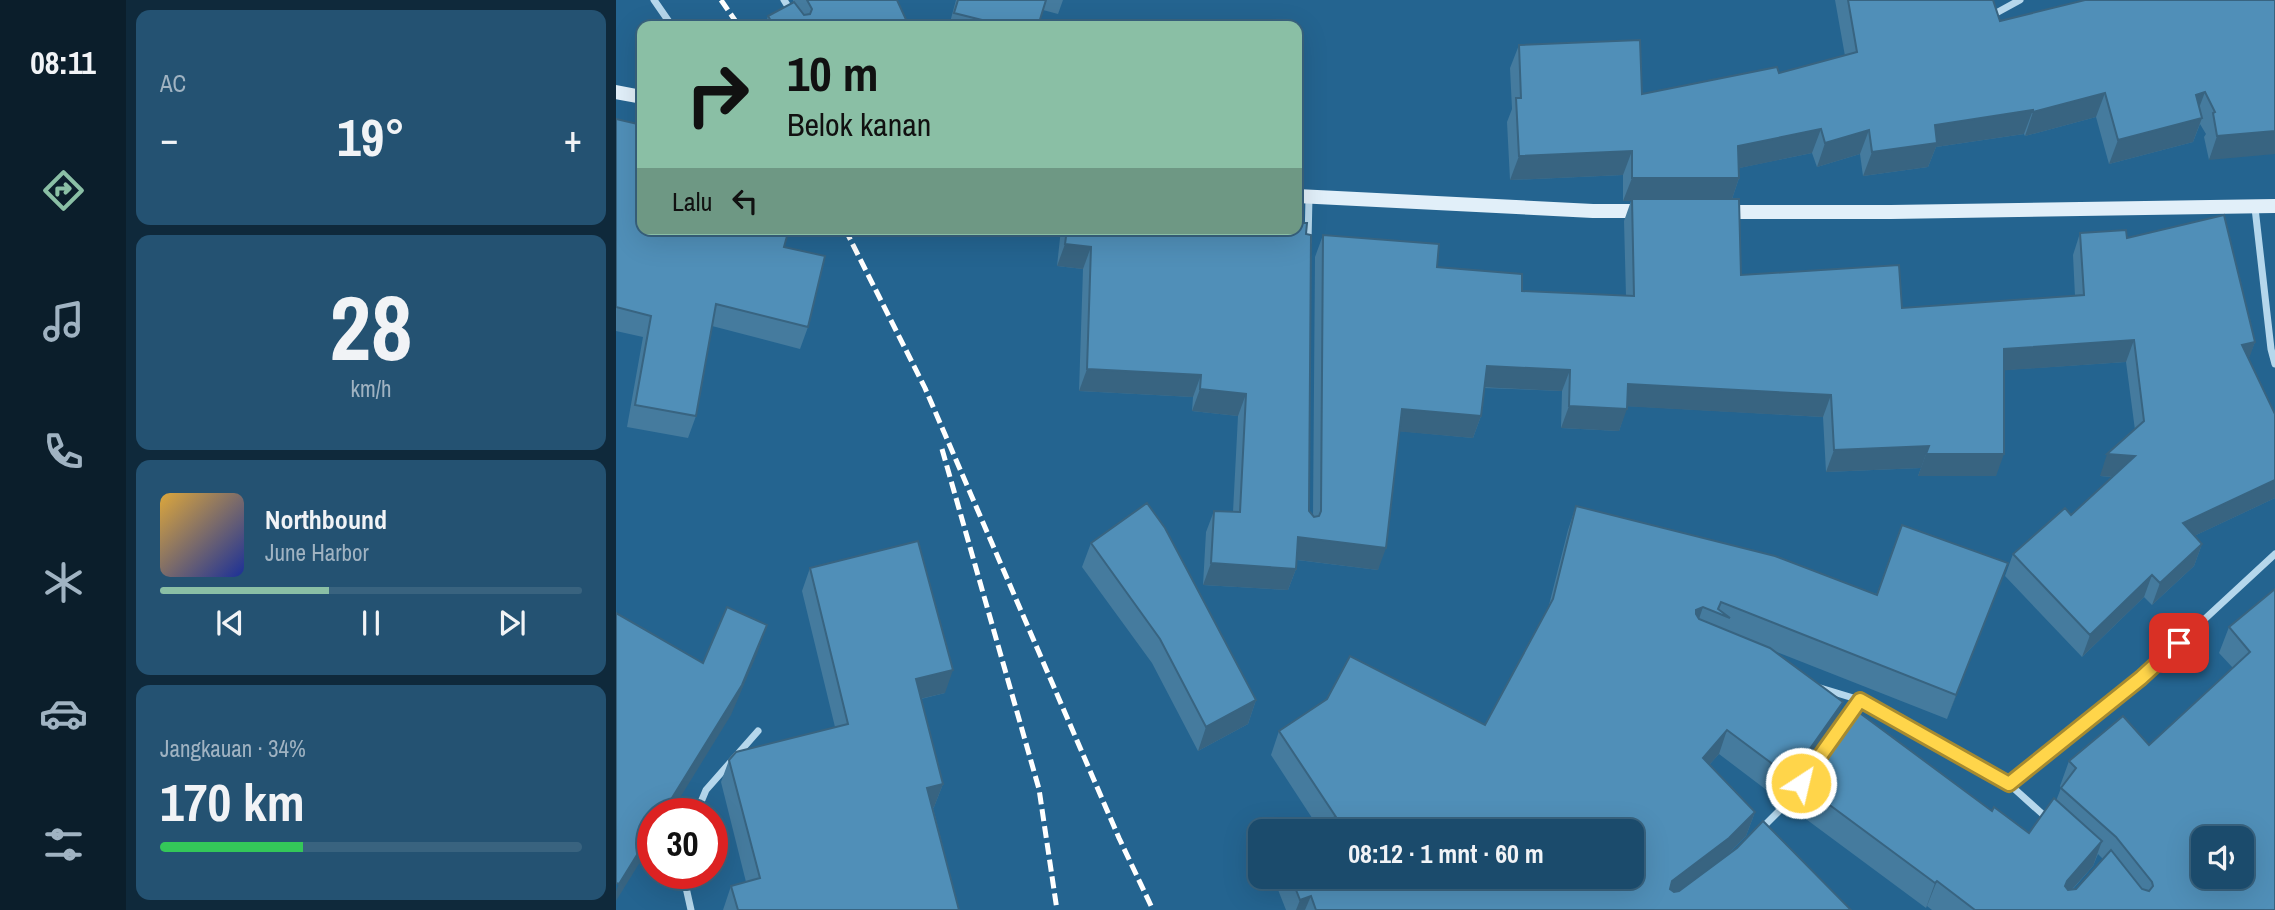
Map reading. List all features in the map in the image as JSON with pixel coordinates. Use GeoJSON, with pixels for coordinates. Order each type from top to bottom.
{"type":"FeatureCollection","features":[{"type":"Feature","properties":{"kind":"main road"},"geometry":{"type":"LineString","coordinates":[[616,92],[637,96]]}},
{"type":"Feature","properties":{"kind":"main road"},"geometry":{"type":"LineString","coordinates":[[1303,197],[1592,211],[1660,211]]}},
{"type":"Feature","properties":{"kind":"main road"},"geometry":{"type":"LineString","coordinates":[[1701,212],[2275,206]]}},
{"type":"Feature","properties":{"kind":"street"},"geometry":{"type":"LineString","coordinates":[[654,0],[669,21]]}},
{"type":"Feature","properties":{"kind":"street"},"geometry":{"type":"LineString","coordinates":[[784,0],[797,21]]}},
{"type":"Feature","properties":{"kind":"street"},"geometry":{"type":"LineString","coordinates":[[1998,12],[2020,0]]}},
{"type":"Feature","properties":{"kind":"street"},"geometry":{"type":"LineString","coordinates":[[1303,197],[1308,253]]}},
{"type":"Feature","properties":{"kind":"street"},"geometry":{"type":"LineString","coordinates":[[2255,208],[2275,364]]}},
{"type":"Feature","properties":{"kind":"street"},"geometry":{"type":"LineString","coordinates":[[2009,784],[2141,678],[2275,554]]}},
{"type":"Feature","properties":{"kind":"street"},"geometry":{"type":"LineString","coordinates":[[1811,685],[1860,700],[2009,784],[2051,821]]}},
{"type":"Feature","properties":{"kind":"street"},"geometry":{"type":"LineString","coordinates":[[1853,710],[1860,700]]}},
{"type":"Feature","properties":{"kind":"street"},"geometry":{"type":"LineString","coordinates":[[703,798],[706,790],[758,731]]}},
{"type":"Feature","properties":{"kind":"street"},"geometry":{"type":"LineString","coordinates":[[1751,840],[1786,804],[1808,772]]}},
{"type":"Feature","properties":{"kind":"street"},"geometry":{"type":"LineString","coordinates":[[686,889],[691,910]]}},
{"type":"Feature","properties":{"kind":"building"},"geometry":{"type":"Polygon","coordinates":[[[807,0],[897,0],[907,21],[771,21],[768,16],[794,2],[804,15],[810,14],[812,9],[807,0]]]}},
{"type":"Feature","properties":{"kind":"building"},"geometry":{"type":"Polygon","coordinates":[[[958,0],[1046,0],[1040,21],[986,21],[954,13],[958,0]]]}},
{"type":"Feature","properties":{"kind":"building"},"geometry":{"type":"Polygon","coordinates":[[[1848,0],[1993,0],[2000,21],[2085,0],[2275,0],[2275,131],[2217,136],[2215,112],[2205,92],[2196,95],[2202,118],[2118,140],[2105,93],[2033,112],[1935,125],[1937,143],[1872,152],[1869,130],[1825,143],[1821,129],[1738,146],[1739,178],[1632,178],[1632,151],[1519,156],[1516,98],[1521,98],[1519,45],[1640,40],[1642,94],[1777,67],[1779,73],[1857,52],[1848,0]]]}},
{"type":"Feature","properties":{"kind":"building"},"geometry":{"type":"Polygon","coordinates":[[[616,119],[637,124],[637,235],[787,235],[784,247],[825,256],[808,327],[716,304],[696,416],[635,405],[651,316],[616,307],[616,119]]]}},
{"type":"Feature","properties":{"kind":"building"},"geometry":{"type":"Polygon","coordinates":[[[1632,199],[1739,199],[1741,275],[1899,265],[1902,308],[2084,295],[2080,233],[2126,230],[2127,238],[2224,215],[2255,342],[2242,345],[2275,414],[2275,480],[2183,523],[2202,544],[2160,583],[2152,575],[2090,635],[2013,554],[2065,508],[2071,515],[2135,456],[2107,454],[2144,421],[2134,340],[2004,349],[2004,454],[1926,454],[1929,446],[1834,450],[1831,395],[1628,384],[1627,409],[1569,406],[1570,370],[1487,366],[1481,416],[1402,409],[1386,548],[1298,537],[1296,569],[1211,563],[1214,511],[1240,512],[1246,394],[1200,389],[1201,375],[1087,369],[1091,247],[1065,244],[1066,235],[1302,235],[1302,223],[1307,223],[1306,234],[1311,235],[1309,511],[1314,517],[1319,516],[1321,511],[1323,235],[1439,244],[1437,267],[1522,274],[1522,291],[1634,296],[1632,199]]]}},
{"type":"Feature","properties":{"kind":"building"},"geometry":{"type":"Polygon","coordinates":[[[1147,503],[1165,528],[1256,700],[1206,727],[1160,639],[1091,543],[1147,503]]]}},
{"type":"Feature","properties":{"kind":"building"},"geometry":{"type":"Polygon","coordinates":[[[1576,506],[1775,556],[1877,595],[1902,525],[2008,563],[1956,695],[1721,602],[1718,609],[1730,618],[1703,607],[1696,610],[1699,619],[1770,648],[1843,702],[1790,777],[1727,730],[1703,758],[1755,812],[1729,838],[1672,881],[1670,889],[1679,891],[1737,848],[1763,821],[1851,910],[1316,910],[1311,896],[1300,900],[1296,889],[1644,889],[1644,819],[1331,819],[1336,817],[1279,731],[1327,699],[1350,656],[1485,725],[1553,599],[1576,506]]]}},
{"type":"Feature","properties":{"kind":"building"},"geometry":{"type":"Polygon","coordinates":[[[918,541],[953,670],[916,679],[943,784],[927,788],[959,910],[738,910],[731,886],[760,878],[729,760],[736,752],[848,724],[810,568],[918,541]]]}},
{"type":"Feature","properties":{"kind":"building"},"geometry":{"type":"Polygon","coordinates":[[[2275,589],[2275,910],[1975,910],[1800,783],[1853,708],[1992,811],[1994,807],[2029,833],[2054,798],[2102,841],[2067,881],[2065,886],[2068,890],[2076,889],[2111,850],[2142,889],[2149,891],[2153,886],[2152,882],[2116,837],[2061,788],[2076,768],[2069,761],[2123,716],[2149,745],[2250,652],[2229,627],[2275,589]]]}},
{"type":"Feature","properties":{"kind":"building"},"geometry":{"type":"Polygon","coordinates":[[[727,607],[767,625],[742,685],[672,798],[637,798],[637,855],[619,884],[616,883],[616,613],[703,663],[727,607]]]}},
{"type":"Feature","properties":{"kind":"railway"},"geometry":{"type":"LineString","coordinates":[[721,0],[736,21]]}},
{"type":"Feature","properties":{"kind":"railway"},"geometry":{"type":"LineString","coordinates":[[848,235],[925,388],[1119,838],[1153,910]]}},
{"type":"Feature","properties":{"kind":"railway"},"geometry":{"type":"LineString","coordinates":[[942,449],[1039,789],[1057,910]]}},
{"type":"Feature","properties":{"kind":"route"},"geometry":{"type":"LineString","coordinates":[[1801,783],[1860,700],[2009,784],[2141,678],[2179,643]]}}]}
